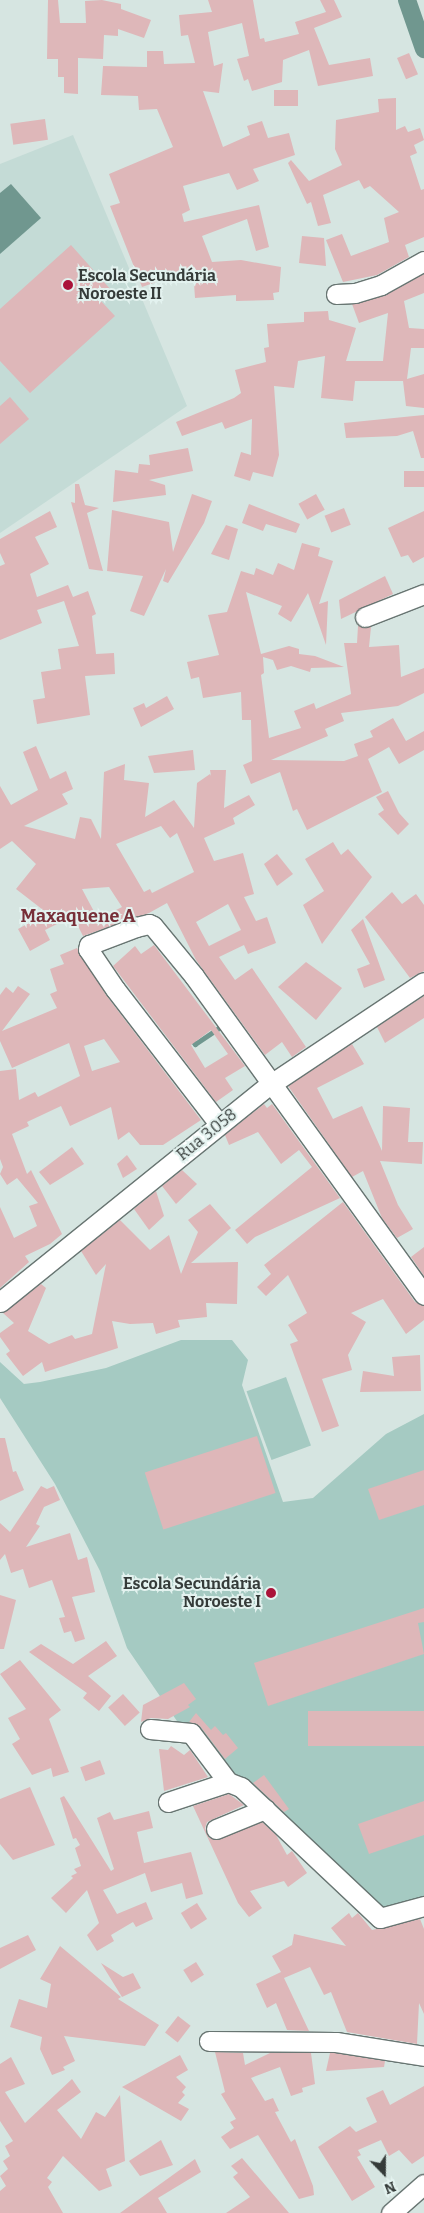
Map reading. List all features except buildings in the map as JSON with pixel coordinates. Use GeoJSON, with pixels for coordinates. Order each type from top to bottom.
{"type":"FeatureCollection","features":[{"type":"Feature","properties":{"kind":"street"},"geometry":{"type":"LineString","coordinates":[[336,294],[354,293],[381,285],[424,261]]}},
{"type":"Feature","properties":{"kind":"street"},"geometry":{"type":"LineString","coordinates":[[365,616],[424,594]]}},
{"type":"Feature","properties":{"kind":"street"},"geometry":{"type":"LineString","coordinates":[[219,1124],[115,989],[88,949],[89,945],[136,927],[153,926],[194,976],[424,1295]]}},
{"type":"Feature","properties":{"kind":"street","name":"Rua 3.058"},"geometry":{"type":"LineString","coordinates":[[0,1302],[219,1124],[272,1084],[424,982]]}},
{"type":"Feature","properties":{"kind":"street"},"geometry":{"type":"LineString","coordinates":[[150,1729],[191,1733],[228,1782],[241,1787],[380,1918],[424,1906]]}},
{"type":"Feature","properties":{"kind":"street"},"geometry":{"type":"LineString","coordinates":[[168,1802],[228,1782]]}},
{"type":"Feature","properties":{"kind":"street"},"geometry":{"type":"LineString","coordinates":[[216,1829],[265,1809]]}},
{"type":"Feature","properties":{"kind":"street"},"geometry":{"type":"LineString","coordinates":[[209,2040],[336,2042],[424,2056]]}},
{"type":"Feature","properties":{"kind":"street"},"geometry":{"type":"LineString","coordinates":[[391,2213],[424,2184]]}},
{"type":"Feature","properties":{"kind":"shaded area","name":"Escola Secundária Noroeste II"},"geometry":{"type":"Polygon","coordinates":[[[73,135],[187,406],[0,533],[0,164],[73,135]]]}},
{"type":"Feature","properties":{"kind":"shaded area"},"geometry":{"type":"Polygon","coordinates":[[[11,184],[41,218],[0,254],[0,193],[11,184]]]}},
{"type":"Feature","properties":{"kind":"shaded area","name":"Escola Secundária Noroeste I"},"geometry":{"type":"Polygon","coordinates":[[[181,1340],[232,1340],[248,1360],[242,1385],[283,1502],[313,1498],[386,1434],[424,1414],[424,1910],[374,1914],[179,1724],[127,1648],[100,1571],[55,1484],[0,1398],[0,1362],[24,1384],[106,1368],[181,1340]]]}},
{"type":"Feature","properties":{"kind":"shaded area"},"geometry":{"type":"Polygon","coordinates":[[[286,1377],[311,1446],[272,1460],[247,1391],[286,1377]]]}},
{"type":"Feature","properties":{"kind":"waterway"},"geometry":{"type":"LineString","coordinates":[[407,0],[424,49]]}},
{"type":"Feature","properties":{"kind":"waterway"},"geometry":{"type":"LineString","coordinates":[[190,1038],[195,1044],[225,1024]]}},
{"type":"Feature","properties":{"kind":"place","name":"Escola Secundária Noroeste II"},"geometry":{"type":"Point","coordinates":[68,285]}},
{"type":"Feature","properties":{"kind":"place","name":"Escola Secundária Noroeste I"},"geometry":{"type":"Point","coordinates":[271,1593]}},
{"type":"Feature","properties":{"kind":"district","name":"Maxaquene A"},"geometry":{"type":"Point","coordinates":[78,916]}}]}
